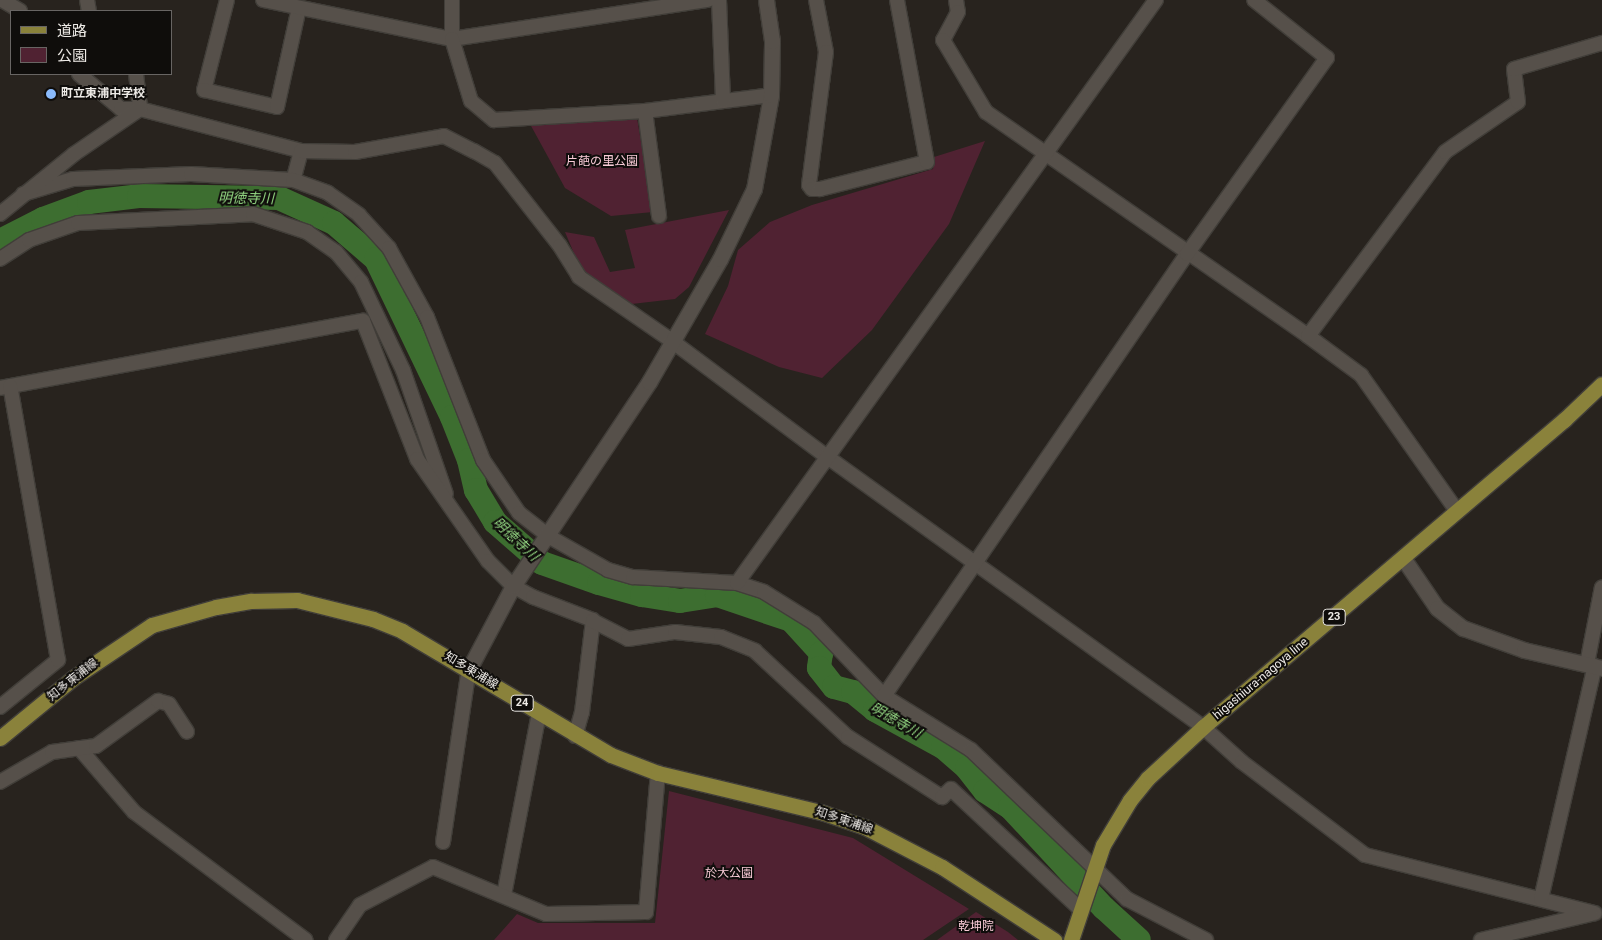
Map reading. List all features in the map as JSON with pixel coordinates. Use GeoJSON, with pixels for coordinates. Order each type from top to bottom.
{"type":"FeatureCollection","features":[{"type":"Feature","properties":{"kind":"main road","name":"higashiura-nagoya line"},"geometry":{"type":"LineString","coordinates":[[1071,940],[1103,845],[1130,800],[1160,766],[1203,727],[1403,558],[1602,384]]}},
{"type":"Feature","properties":{"kind":"main road","name":"知多東浦線"},"geometry":{"type":"LineString","coordinates":[[0,738],[73,678],[152,625],[182,614],[251,601],[297,600],[373,619],[469,669],[575,736],[611,755],[658,773],[821,812],[866,827],[934,862],[1054,940]]}},
{"type":"Feature","properties":{"kind":"street"},"geometry":{"type":"LineString","coordinates":[[2,0],[18,10]]}},
{"type":"Feature","properties":{"kind":"street"},"geometry":{"type":"LineString","coordinates":[[227,0],[204,90],[277,107],[299,8]]}},
{"type":"Feature","properties":{"kind":"street"},"geometry":{"type":"LineString","coordinates":[[262,0],[452,39],[708,0]]}},
{"type":"Feature","properties":{"kind":"street"},"geometry":{"type":"LineString","coordinates":[[452,0],[452,39],[471,101],[494,120],[645,111],[771,95]]}},
{"type":"Feature","properties":{"kind":"street"},"geometry":{"type":"LineString","coordinates":[[719,0],[723,101]]}},
{"type":"Feature","properties":{"kind":"street"},"geometry":{"type":"LineString","coordinates":[[444,842],[469,669],[513,586],[548,536],[672,341],[720,259],[754,189],[771,95],[772,41],[766,0]]}},
{"type":"Feature","properties":{"kind":"street"},"geometry":{"type":"LineString","coordinates":[[816,0],[826,52],[809,185],[812,189],[820,189],[927,162],[897,0]]}},
{"type":"Feature","properties":{"kind":"street"},"geometry":{"type":"LineString","coordinates":[[956,0],[958,12],[942,40],[956,67],[986,112],[1361,375],[1457,511]]}},
{"type":"Feature","properties":{"kind":"street"},"geometry":{"type":"LineString","coordinates":[[737,583],[826,456],[1156,0]]}},
{"type":"Feature","properties":{"kind":"street"},"geometry":{"type":"LineString","coordinates":[[884,696],[1188,254],[1327,58],[1254,0]]}},
{"type":"Feature","properties":{"kind":"street"},"geometry":{"type":"LineString","coordinates":[[1308,336],[1445,152],[1518,102],[1514,69],[1602,44]]}},
{"type":"Feature","properties":{"kind":"street"},"geometry":{"type":"LineString","coordinates":[[80,75],[121,109],[140,109],[301,151],[355,152],[444,136],[474,151],[495,163],[560,246],[579,278],[672,341],[826,456],[1203,727],[1242,762],[1365,855],[1599,913]]}},
{"type":"Feature","properties":{"kind":"street"},"geometry":{"type":"LineString","coordinates":[[136,75],[140,109]]}},
{"type":"Feature","properties":{"kind":"street"},"geometry":{"type":"LineString","coordinates":[[0,214],[23,194],[140,109]]}},
{"type":"Feature","properties":{"kind":"street"},"geometry":{"type":"LineString","coordinates":[[645,111],[659,216]]}},
{"type":"Feature","properties":{"kind":"street"},"geometry":{"type":"LineString","coordinates":[[294,180],[301,151]]}},
{"type":"Feature","properties":{"kind":"street"},"geometry":{"type":"LineString","coordinates":[[23,194],[73,179],[191,174],[294,180],[328,193],[359,215],[389,248],[427,317],[483,460],[519,513],[548,536],[608,570],[633,577],[737,583],[764,592],[814,623],[884,696],[971,750],[1093,870],[1127,899],[1206,940]]}},
{"type":"Feature","properties":{"kind":"street"},"geometry":{"type":"LineString","coordinates":[[0,259],[29,240],[78,223],[252,214],[307,232],[336,252],[360,282],[402,370],[454,516]]}},
{"type":"Feature","properties":{"kind":"street"},"geometry":{"type":"LineString","coordinates":[[0,707],[58,660],[5,387],[363,321],[417,459],[454,516],[488,561],[513,586],[533,597],[593,621],[628,638],[675,632],[721,637],[755,651],[848,738],[942,797],[951,789],[1080,909]]}},
{"type":"Feature","properties":{"kind":"street"},"geometry":{"type":"LineString","coordinates":[[1403,558],[1437,608],[1463,628],[1524,650],[1595,666]]}},
{"type":"Feature","properties":{"kind":"street"},"geometry":{"type":"LineString","coordinates":[[1541,899],[1595,666],[1602,587]]}},
{"type":"Feature","properties":{"kind":"street"},"geometry":{"type":"LineString","coordinates":[[575,736],[582,712],[593,621]]}},
{"type":"Feature","properties":{"kind":"street"},"geometry":{"type":"LineString","coordinates":[[0,782],[52,752],[96,746],[158,701],[169,704],[188,732]]}},
{"type":"Feature","properties":{"kind":"street"},"geometry":{"type":"LineString","coordinates":[[504,895],[539,714]]}},
{"type":"Feature","properties":{"kind":"street"},"geometry":{"type":"LineString","coordinates":[[78,748],[134,812],[306,940]]}},
{"type":"Feature","properties":{"kind":"street"},"geometry":{"type":"LineString","coordinates":[[336,940],[360,905],[433,867],[546,914],[646,912],[658,773]]}},
{"type":"Feature","properties":{"kind":"street"},"geometry":{"type":"LineString","coordinates":[[1481,940],[1599,913]]}},
{"type":"Feature","properties":{"kind":"green space","name":"片葩の里公園"},"geometry":{"type":"Polygon","coordinates":[[[637,118],[653,212],[611,216],[565,188],[530,124],[637,118]]]}},
{"type":"Feature","properties":{"kind":"green space"},"geometry":{"type":"Polygon","coordinates":[[[985,141],[949,224],[872,330],[822,378],[779,367],[705,334],[728,286],[738,250],[770,222],[812,205],[933,169],[934,157],[985,141]]]}},
{"type":"Feature","properties":{"kind":"green space"},"geometry":{"type":"Polygon","coordinates":[[[729,210],[689,287],[675,299],[623,305],[581,270],[565,232],[594,237],[610,272],[635,268],[625,230],[729,210]]]}},
{"type":"Feature","properties":{"kind":"green space","name":"於大公園"},"geometry":{"type":"Polygon","coordinates":[[[669,791],[853,838],[969,909],[923,940],[494,940],[517,914],[538,923],[655,923],[669,791]]]}},
{"type":"Feature","properties":{"kind":"green space","name":"乾坤院"},"geometry":{"type":"Polygon","coordinates":[[[976,912],[1008,932],[1018,940],[937,940],[976,912]]]}},
{"type":"Feature","properties":{"kind":"waterway","name":"明徳寺川"},"geometry":{"type":"LineString","coordinates":[[0,241],[43,219],[89,202],[139,196],[279,198],[334,223],[376,259],[452,417],[469,460],[476,490],[495,522],[542,563],[599,583],[642,595],[680,601],[717,595],[791,620],[821,653],[819,668],[834,687],[853,692],[875,710],[943,747],[967,768],[985,791],[1010,807],[1104,908],[1139,940]]}},
{"type":"Feature","properties":{"kind":"place","name":"町立東浦中学校"},"geometry":{"type":"Point","coordinates":[51,94]}}]}
